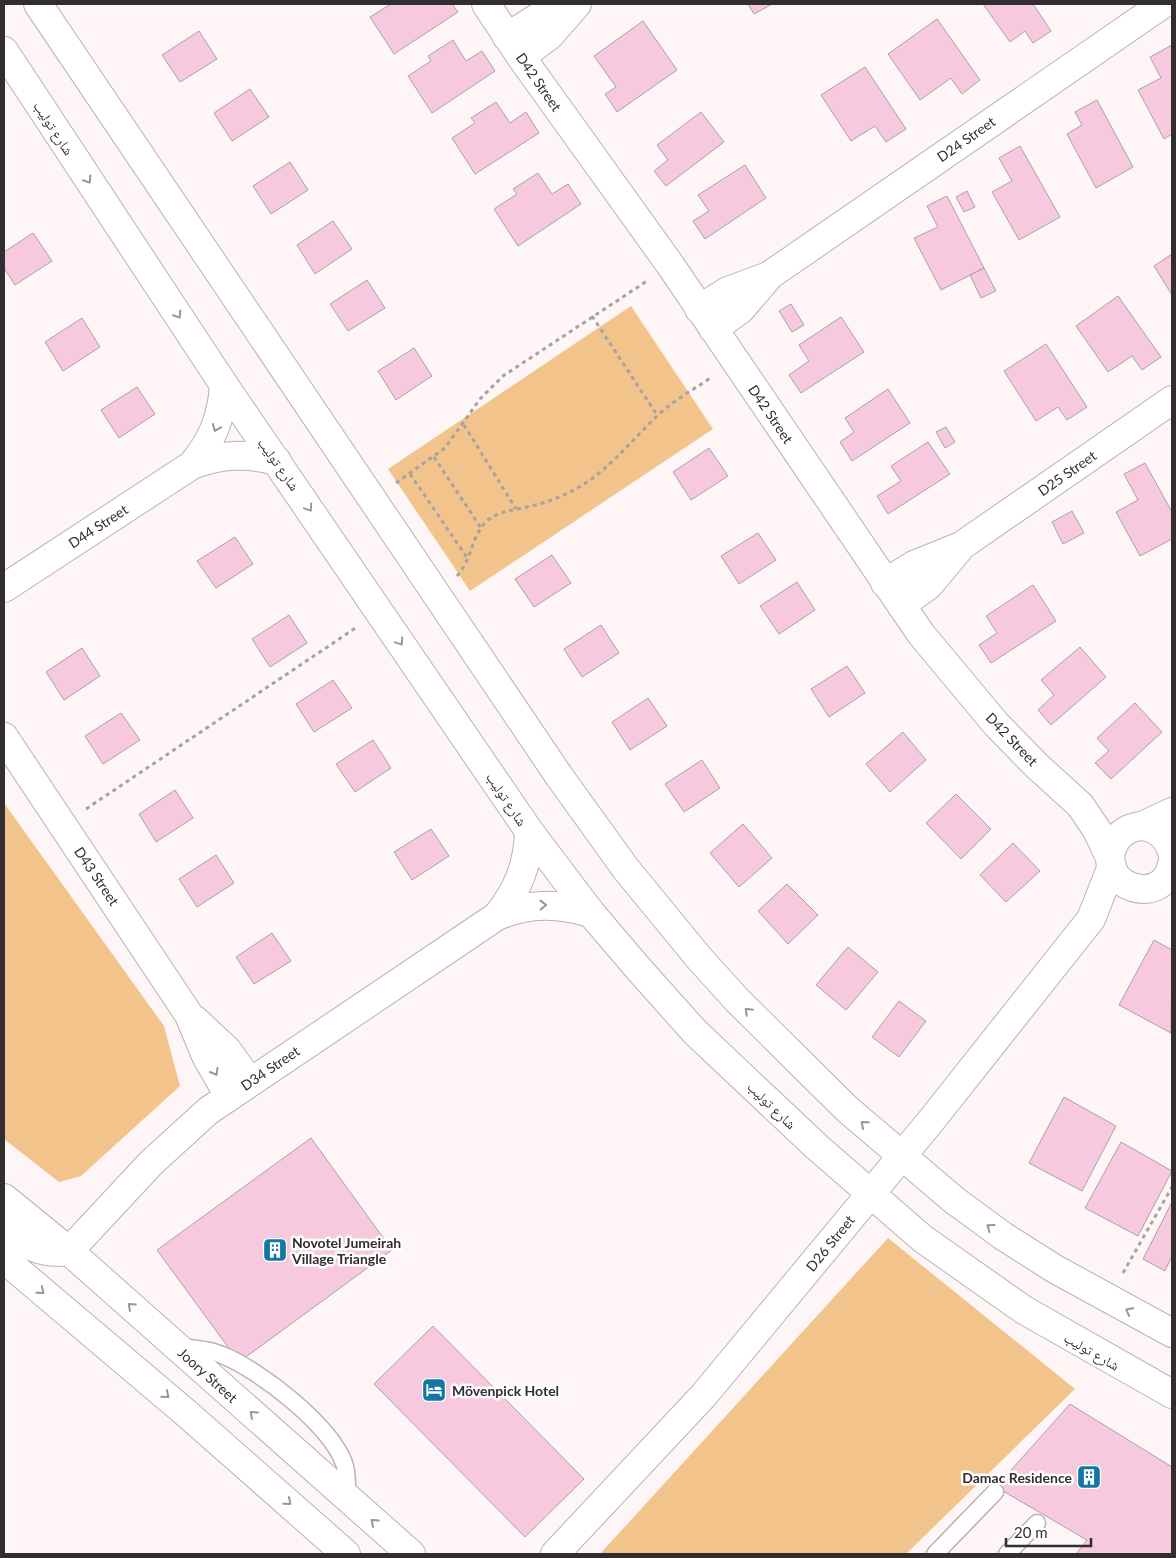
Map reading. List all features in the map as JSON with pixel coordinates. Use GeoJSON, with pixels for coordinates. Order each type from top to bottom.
{"type":"FeatureCollection","features":[{"type":"Feature","properties":{"kind":"street"},"geometry":{"type":"LineString","coordinates":[[38,4],[373,499],[434,593],[592,823],[662,914],[750,1014],[847,1109],[901,1157],[954,1200],[1003,1236],[1055,1270],[1172,1333]]}},
{"type":"Feature","properties":{"kind":"street","name":"D42 Street"},"geometry":{"type":"LineString","coordinates":[[486,4],[514,47],[671,266],[885,583],[957,680],[1036,766],[1080,805],[1097,830],[1114,873],[1124,884],[1153,890]]}},
{"type":"Feature","properties":{"kind":"street"},"geometry":{"type":"LineString","coordinates":[[514,47],[537,18],[577,4]]}},
{"type":"Feature","properties":{"kind":"street","name":"D24 Street"},"geometry":{"type":"LineString","coordinates":[[706,319],[740,309],[770,275],[1163,4]]}},
{"type":"Feature","properties":{"kind":"street","name":"شارع توليب"},"geometry":{"type":"LineString","coordinates":[[4,51],[224,385],[529,831],[591,913],[695,1032],[870,1195],[923,1239],[1024,1310],[1172,1394]]}},
{"type":"Feature","properties":{"kind":"street","name":"D44 Street"},"geometry":{"type":"LineString","coordinates":[[192,465],[208,444],[219,420],[224,385]]}},
{"type":"Feature","properties":{"kind":"street","name":"D25 Street"},"geometry":{"type":"LineString","coordinates":[[885,583],[914,565],[961,546],[1172,400]]}},
{"type":"Feature","properties":{"kind":"street","name":"D44 Street"},"geometry":{"type":"LineString","coordinates":[[4,588],[192,465],[225,455],[260,456],[277,461]]}},
{"type":"Feature","properties":{"kind":"street","name":"D25 Street"},"geometry":{"type":"LineString","coordinates":[[901,605],[929,585],[961,546]]}},
{"type":"Feature","properties":{"kind":"street","name":"D43 Street"},"geometry":{"type":"LineString","coordinates":[[4,737],[189,1015],[228,1050],[239,1089]]}},
{"type":"Feature","properties":{"kind":"street","name":"D42 Street"},"geometry":{"type":"LineString","coordinates":[[1080,805],[1139,827],[1161,833],[1172,850]]}},
{"type":"Feature","properties":{"kind":"street"},"geometry":{"type":"LineString","coordinates":[[1139,827],[1172,812]]}},
{"type":"Feature","properties":{"kind":"street","name":"D26 Street"},"geometry":{"type":"LineString","coordinates":[[556,1554],[704,1395],[901,1157],[1091,919],[1111,862],[1117,838],[1139,827]]}},
{"type":"Feature","properties":{"kind":"street","name":"D34 Street"},"geometry":{"type":"LineString","coordinates":[[497,916],[508,902],[522,877],[528,850],[529,831]]}},
{"type":"Feature","properties":{"kind":"street","name":"D26 Street"},"geometry":{"type":"LineString","coordinates":[[1091,919],[1153,890],[1164,880],[1172,864]]}},
{"type":"Feature","properties":{"kind":"street","name":"D34 Street"},"geometry":{"type":"LineString","coordinates":[[69,1251],[169,1144],[239,1089],[497,916],[527,906],[543,905],[559,905],[591,913]]}},
{"type":"Feature","properties":{"kind":"street","name":"Joory Street"},"geometry":{"type":"LineString","coordinates":[[4,1198],[69,1251],[411,1554]]}},
{"type":"Feature","properties":{"kind":"street"},"geometry":{"type":"LineString","coordinates":[[4,1229],[31,1247],[56,1253],[69,1251]]}},
{"type":"Feature","properties":{"kind":"street"},"geometry":{"type":"LineString","coordinates":[[4,1260],[179,1406],[346,1554]]}},
{"type":"Feature","properties":{"kind":"lane"},"geometry":{"type":"LineString","coordinates":[[176,1346],[215,1352],[239,1362],[296,1405],[326,1434],[339,1452],[347,1474],[347,1498]]}},
{"type":"Feature","properties":{"kind":"lane"},"geometry":{"type":"LineString","coordinates":[[935,1554],[995,1492]]}},
{"type":"Feature","properties":{"kind":"lane"},"geometry":{"type":"LineString","coordinates":[[1007,1554],[1037,1523]]}},
{"type":"Feature","properties":{"kind":"path"},"geometry":{"type":"LineString","coordinates":[[373,499],[445,448],[464,425],[480,399],[503,376],[671,266]]}},
{"type":"Feature","properties":{"kind":"path"},"geometry":{"type":"LineString","coordinates":[[592,316],[657,415]]}},
{"type":"Feature","properties":{"kind":"path"},"geometry":{"type":"LineString","coordinates":[[434,593],[456,577],[468,559],[481,528],[494,516],[552,500],[583,485],[619,456],[657,415],[677,399],[736,362]]}},
{"type":"Feature","properties":{"kind":"path"},"geometry":{"type":"LineString","coordinates":[[464,425],[516,509]]}},
{"type":"Feature","properties":{"kind":"path"},"geometry":{"type":"LineString","coordinates":[[434,457],[481,528]]}},
{"type":"Feature","properties":{"kind":"path"},"geometry":{"type":"LineString","coordinates":[[410,474],[468,559]]}},
{"type":"Feature","properties":{"kind":"path"},"geometry":{"type":"LineString","coordinates":[[63,825],[379,612]]}},
{"type":"Feature","properties":{"kind":"path"},"geometry":{"type":"LineString","coordinates":[[1108,1300],[1172,1187]]}},
{"type":"Feature","properties":{"kind":"shaded area"},"geometry":{"type":"Polygon","coordinates":[[[631,306],[713,429],[470,591],[388,469],[631,306]]]}},
{"type":"Feature","properties":{"kind":"shaded area"},"geometry":{"type":"Polygon","coordinates":[[[4,803],[164,1026],[180,1086],[81,1176],[59,1182],[4,1139],[4,803]]]}},
{"type":"Feature","properties":{"kind":"shaded area"},"geometry":{"type":"Polygon","coordinates":[[[888,1238],[1075,1389],[906,1554],[600,1554],[888,1238]]]}},
{"type":"Feature","properties":{"kind":"building"},"geometry":{"type":"Polygon","coordinates":[[[391,4],[452,4],[458,12],[394,54],[370,17],[391,4]]]}},
{"type":"Feature","properties":{"kind":"building"},"geometry":{"type":"Polygon","coordinates":[[[748,4],[772,4],[754,14],[748,4]]]}},
{"type":"Feature","properties":{"kind":"building"},"geometry":{"type":"Polygon","coordinates":[[[983,4],[1033,4],[1051,31],[1033,43],[1025,31],[1010,42],[983,4]]]}},
{"type":"Feature","properties":{"kind":"building"},"geometry":{"type":"Polygon","coordinates":[[[937,19],[980,80],[962,94],[951,78],[920,100],[888,54],[937,19]]]}},
{"type":"Feature","properties":{"kind":"building"},"geometry":{"type":"Polygon","coordinates":[[[643,21],[677,70],[617,112],[605,94],[616,87],[594,56],[643,21]]]}},
{"type":"Feature","properties":{"kind":"building"},"geometry":{"type":"Polygon","coordinates":[[[199,31],[217,59],[180,82],[162,55],[199,31]]]}},
{"type":"Feature","properties":{"kind":"building"},"geometry":{"type":"Polygon","coordinates":[[[453,40],[466,61],[482,51],[495,71],[432,113],[408,76],[431,61],[428,56],[453,40]]]}},
{"type":"Feature","properties":{"kind":"building"},"geometry":{"type":"Polygon","coordinates":[[[1172,45],[1172,134],[1164,139],[1138,90],[1161,78],[1150,57],[1172,45]]]}},
{"type":"Feature","properties":{"kind":"building"},"geometry":{"type":"Polygon","coordinates":[[[865,67],[906,129],[886,142],[875,126],[851,141],[821,95],[865,67]]]}},
{"type":"Feature","properties":{"kind":"building"},"geometry":{"type":"Polygon","coordinates":[[[250,89],[269,117],[232,141],[214,113],[250,89]]]}},
{"type":"Feature","properties":{"kind":"building"},"geometry":{"type":"Polygon","coordinates":[[[1097,100],[1133,167],[1096,188],[1067,134],[1082,125],[1075,112],[1097,100]]]}},
{"type":"Feature","properties":{"kind":"building"},"geometry":{"type":"Polygon","coordinates":[[[496,102],[510,123],[526,112],[539,133],[475,174],[452,138],[475,123],[471,118],[496,102]]]}},
{"type":"Feature","properties":{"kind":"building"},"geometry":{"type":"Polygon","coordinates":[[[701,112],[724,142],[666,186],[654,171],[668,160],[657,145],[701,112]]]}},
{"type":"Feature","properties":{"kind":"building"},"geometry":{"type":"Polygon","coordinates":[[[1020,146],[1060,217],[1019,240],[992,192],[1012,181],[999,158],[1020,146]]]}},
{"type":"Feature","properties":{"kind":"building"},"geometry":{"type":"Polygon","coordinates":[[[290,162],[308,190],[271,214],[253,186],[290,162]]]}},
{"type":"Feature","properties":{"kind":"building"},"geometry":{"type":"Polygon","coordinates":[[[745,165],[766,198],[705,239],[693,221],[709,211],[698,195],[745,165]]]}},
{"type":"Feature","properties":{"kind":"building"},"geometry":{"type":"Polygon","coordinates":[[[538,173],[552,194],[568,184],[581,204],[518,246],[494,209],[517,194],[513,189],[538,173]]]}},
{"type":"Feature","properties":{"kind":"building"},"geometry":{"type":"Polygon","coordinates":[[[967,191],[975,207],[964,212],[956,197],[967,191]]]}},
{"type":"Feature","properties":{"kind":"building"},"geometry":{"type":"Polygon","coordinates":[[[947,196],[984,268],[941,290],[914,238],[938,227],[927,206],[947,196]]]}},
{"type":"Feature","properties":{"kind":"building"},"geometry":{"type":"Polygon","coordinates":[[[333,221],[352,249],[315,274],[297,245],[333,221]]]}},
{"type":"Feature","properties":{"kind":"building"},"geometry":{"type":"Polygon","coordinates":[[[33,233],[52,261],[15,285],[4,268],[4,252],[33,233]]]}},
{"type":"Feature","properties":{"kind":"building"},"geometry":{"type":"Polygon","coordinates":[[[1172,254],[1172,295],[1154,266],[1172,254]]]}},
{"type":"Feature","properties":{"kind":"building"},"geometry":{"type":"Polygon","coordinates":[[[984,268],[996,291],[981,298],[970,275],[984,268]]]}},
{"type":"Feature","properties":{"kind":"building"},"geometry":{"type":"Polygon","coordinates":[[[367,280],[385,308],[348,331],[330,304],[367,280]]]}},
{"type":"Feature","properties":{"kind":"building"},"geometry":{"type":"Polygon","coordinates":[[[1118,296],[1161,357],[1142,370],[1132,356],[1108,372],[1076,326],[1118,296]]]}},
{"type":"Feature","properties":{"kind":"building"},"geometry":{"type":"Polygon","coordinates":[[[791,304],[804,325],[792,332],[779,311],[791,304]]]}},
{"type":"Feature","properties":{"kind":"building"},"geometry":{"type":"Polygon","coordinates":[[[841,317],[864,352],[801,393],[789,375],[809,361],[799,345],[841,317]]]}},
{"type":"Feature","properties":{"kind":"building"},"geometry":{"type":"Polygon","coordinates":[[[82,318],[100,347],[63,371],[45,342],[82,318]]]}},
{"type":"Feature","properties":{"kind":"building"},"geometry":{"type":"Polygon","coordinates":[[[1046,344],[1087,407],[1067,420],[1058,407],[1036,421],[1004,371],[1046,344]]]}},
{"type":"Feature","properties":{"kind":"building"},"geometry":{"type":"Polygon","coordinates":[[[414,348],[432,376],[396,400],[378,371],[414,348]]]}},
{"type":"Feature","properties":{"kind":"building"},"geometry":{"type":"Polygon","coordinates":[[[137,387],[155,414],[119,438],[101,410],[137,387]]]}},
{"type":"Feature","properties":{"kind":"building"},"geometry":{"type":"Polygon","coordinates":[[[888,389],[910,423],[852,461],[840,442],[854,432],[845,418],[888,389]]]}},
{"type":"Feature","properties":{"kind":"building"},"geometry":{"type":"Polygon","coordinates":[[[946,427],[955,442],[945,448],[936,432],[946,427]]]}},
{"type":"Feature","properties":{"kind":"building"},"geometry":{"type":"Polygon","coordinates":[[[928,442],[950,474],[888,514],[877,496],[901,481],[891,466],[928,442]]]}},
{"type":"Feature","properties":{"kind":"building"},"geometry":{"type":"Polygon","coordinates":[[[709,448],[728,476],[691,500],[673,472],[709,448]]]}},
{"type":"Feature","properties":{"kind":"building"},"geometry":{"type":"Polygon","coordinates":[[[1145,463],[1172,512],[1172,539],[1140,556],[1116,512],[1138,500],[1124,474],[1145,463]]]}},
{"type":"Feature","properties":{"kind":"building"},"geometry":{"type":"Polygon","coordinates":[[[1072,511],[1084,533],[1063,544],[1052,522],[1072,511]]]}},
{"type":"Feature","properties":{"kind":"building"},"geometry":{"type":"Polygon","coordinates":[[[758,533],[776,560],[739,584],[721,556],[758,533]]]}},
{"type":"Feature","properties":{"kind":"building"},"geometry":{"type":"Polygon","coordinates":[[[235,537],[253,564],[216,588],[197,561],[235,537]]]}},
{"type":"Feature","properties":{"kind":"building"},"geometry":{"type":"Polygon","coordinates":[[[552,555],[571,583],[534,607],[515,579],[552,555]]]}},
{"type":"Feature","properties":{"kind":"building"},"geometry":{"type":"Polygon","coordinates":[[[797,582],[815,610],[779,634],[760,606],[797,582]]]}},
{"type":"Feature","properties":{"kind":"building"},"geometry":{"type":"Polygon","coordinates":[[[1033,585],[1056,621],[991,663],[979,645],[997,633],[986,616],[1033,585]]]}},
{"type":"Feature","properties":{"kind":"building"},"geometry":{"type":"Polygon","coordinates":[[[289,615],[307,643],[270,667],[252,639],[289,615]]]}},
{"type":"Feature","properties":{"kind":"building"},"geometry":{"type":"Polygon","coordinates":[[[601,625],[619,653],[582,677],[564,649],[601,625]]]}},
{"type":"Feature","properties":{"kind":"building"},"geometry":{"type":"Polygon","coordinates":[[[1080,647],[1106,677],[1051,725],[1038,710],[1054,695],[1041,680],[1080,647]]]}},
{"type":"Feature","properties":{"kind":"building"},"geometry":{"type":"Polygon","coordinates":[[[82,648],[100,676],[64,700],[46,672],[82,648]]]}},
{"type":"Feature","properties":{"kind":"building"},"geometry":{"type":"Polygon","coordinates":[[[847,666],[865,693],[829,717],[811,689],[847,666]]]}},
{"type":"Feature","properties":{"kind":"building"},"geometry":{"type":"Polygon","coordinates":[[[333,680],[352,708],[314,732],[296,704],[333,680]]]}},
{"type":"Feature","properties":{"kind":"building"},"geometry":{"type":"Polygon","coordinates":[[[648,698],[667,726],[630,750],[612,722],[648,698]]]}},
{"type":"Feature","properties":{"kind":"building"},"geometry":{"type":"Polygon","coordinates":[[[1135,703],[1162,732],[1111,779],[1095,763],[1109,751],[1097,738],[1135,703]]]}},
{"type":"Feature","properties":{"kind":"building"},"geometry":{"type":"Polygon","coordinates":[[[121,713],[140,740],[103,764],[85,736],[121,713]]]}},
{"type":"Feature","properties":{"kind":"building"},"geometry":{"type":"Polygon","coordinates":[[[903,732],[926,760],[890,792],[866,764],[903,732]]]}},
{"type":"Feature","properties":{"kind":"building"},"geometry":{"type":"Polygon","coordinates":[[[373,740],[391,768],[355,792],[336,764],[373,740]]]}},
{"type":"Feature","properties":{"kind":"building"},"geometry":{"type":"Polygon","coordinates":[[[702,760],[720,788],[684,812],[665,784],[702,760]]]}},
{"type":"Feature","properties":{"kind":"building"},"geometry":{"type":"Polygon","coordinates":[[[175,790],[193,818],[156,842],[139,814],[175,790]]]}},
{"type":"Feature","properties":{"kind":"building"},"geometry":{"type":"Polygon","coordinates":[[[956,794],[991,829],[961,859],[926,823],[956,794]]]}},
{"type":"Feature","properties":{"kind":"building"},"geometry":{"type":"Polygon","coordinates":[[[743,824],[772,858],[739,887],[710,853],[743,824]]]}},
{"type":"Feature","properties":{"kind":"building"},"geometry":{"type":"Polygon","coordinates":[[[431,829],[449,856],[412,880],[394,852],[431,829]]]}},
{"type":"Feature","properties":{"kind":"building"},"geometry":{"type":"Polygon","coordinates":[[[1013,843],[1040,871],[1006,902],[980,875],[1013,843]]]}},
{"type":"Feature","properties":{"kind":"building"},"geometry":{"type":"Polygon","coordinates":[[[216,855],[234,883],[197,907],[179,879],[216,855]]]}},
{"type":"Feature","properties":{"kind":"building"},"geometry":{"type":"Polygon","coordinates":[[[787,884],[818,915],[788,944],[758,911],[787,884]]]}},
{"type":"Feature","properties":{"kind":"building"},"geometry":{"type":"Polygon","coordinates":[[[272,933],[291,961],[254,984],[236,957],[272,933]]]}},
{"type":"Feature","properties":{"kind":"building"},"geometry":{"type":"Polygon","coordinates":[[[1154,940],[1172,950],[1171,1033],[1119,1005],[1154,940]]]}},
{"type":"Feature","properties":{"kind":"building"},"geometry":{"type":"Polygon","coordinates":[[[848,947],[878,972],[846,1010],[816,985],[848,947]]]}},
{"type":"Feature","properties":{"kind":"building"},"geometry":{"type":"Polygon","coordinates":[[[899,1001],[926,1021],[899,1057],[872,1037],[899,1001]]]}},
{"type":"Feature","properties":{"kind":"building"},"geometry":{"type":"Polygon","coordinates":[[[1064,1097],[1116,1126],[1082,1191],[1029,1163],[1064,1097]]]}},
{"type":"Feature","properties":{"kind":"building","name":"Novotel Jumeirah Village Triangle"},"geometry":{"type":"Polygon","coordinates":[[[311,1138],[392,1250],[239,1362],[157,1250],[311,1138]]]}},
{"type":"Feature","properties":{"kind":"building"},"geometry":{"type":"Polygon","coordinates":[[[1121,1142],[1172,1171],[1138,1236],[1085,1208],[1121,1142]]]}},
{"type":"Feature","properties":{"kind":"building"},"geometry":{"type":"Polygon","coordinates":[[[1172,1202],[1172,1256],[1165,1271],[1143,1259],[1172,1202]]]}},
{"type":"Feature","properties":{"kind":"building"},"geometry":{"type":"Polygon","coordinates":[[[433,1326],[584,1479],[525,1537],[374,1384],[433,1326]]]}},
{"type":"Feature","properties":{"kind":"building","name":"Damac Residence"},"geometry":{"type":"Polygon","coordinates":[[[1070,1404],[1172,1467],[1172,1554],[1076,1554],[1087,1540],[996,1487],[1070,1404]]]}},
{"type":"Feature","properties":{"kind":"place","name":"Novotel Jumeirah Village Triangle"},"geometry":{"type":"Point","coordinates":[275,1250]}},
{"type":"Feature","properties":{"kind":"place","name":"Mövenpick Hotel"},"geometry":{"type":"Point","coordinates":[434,1390]}},
{"type":"Feature","properties":{"kind":"place","name":"Damac Residence"},"geometry":{"type":"Point","coordinates":[1089,1477]}}]}
